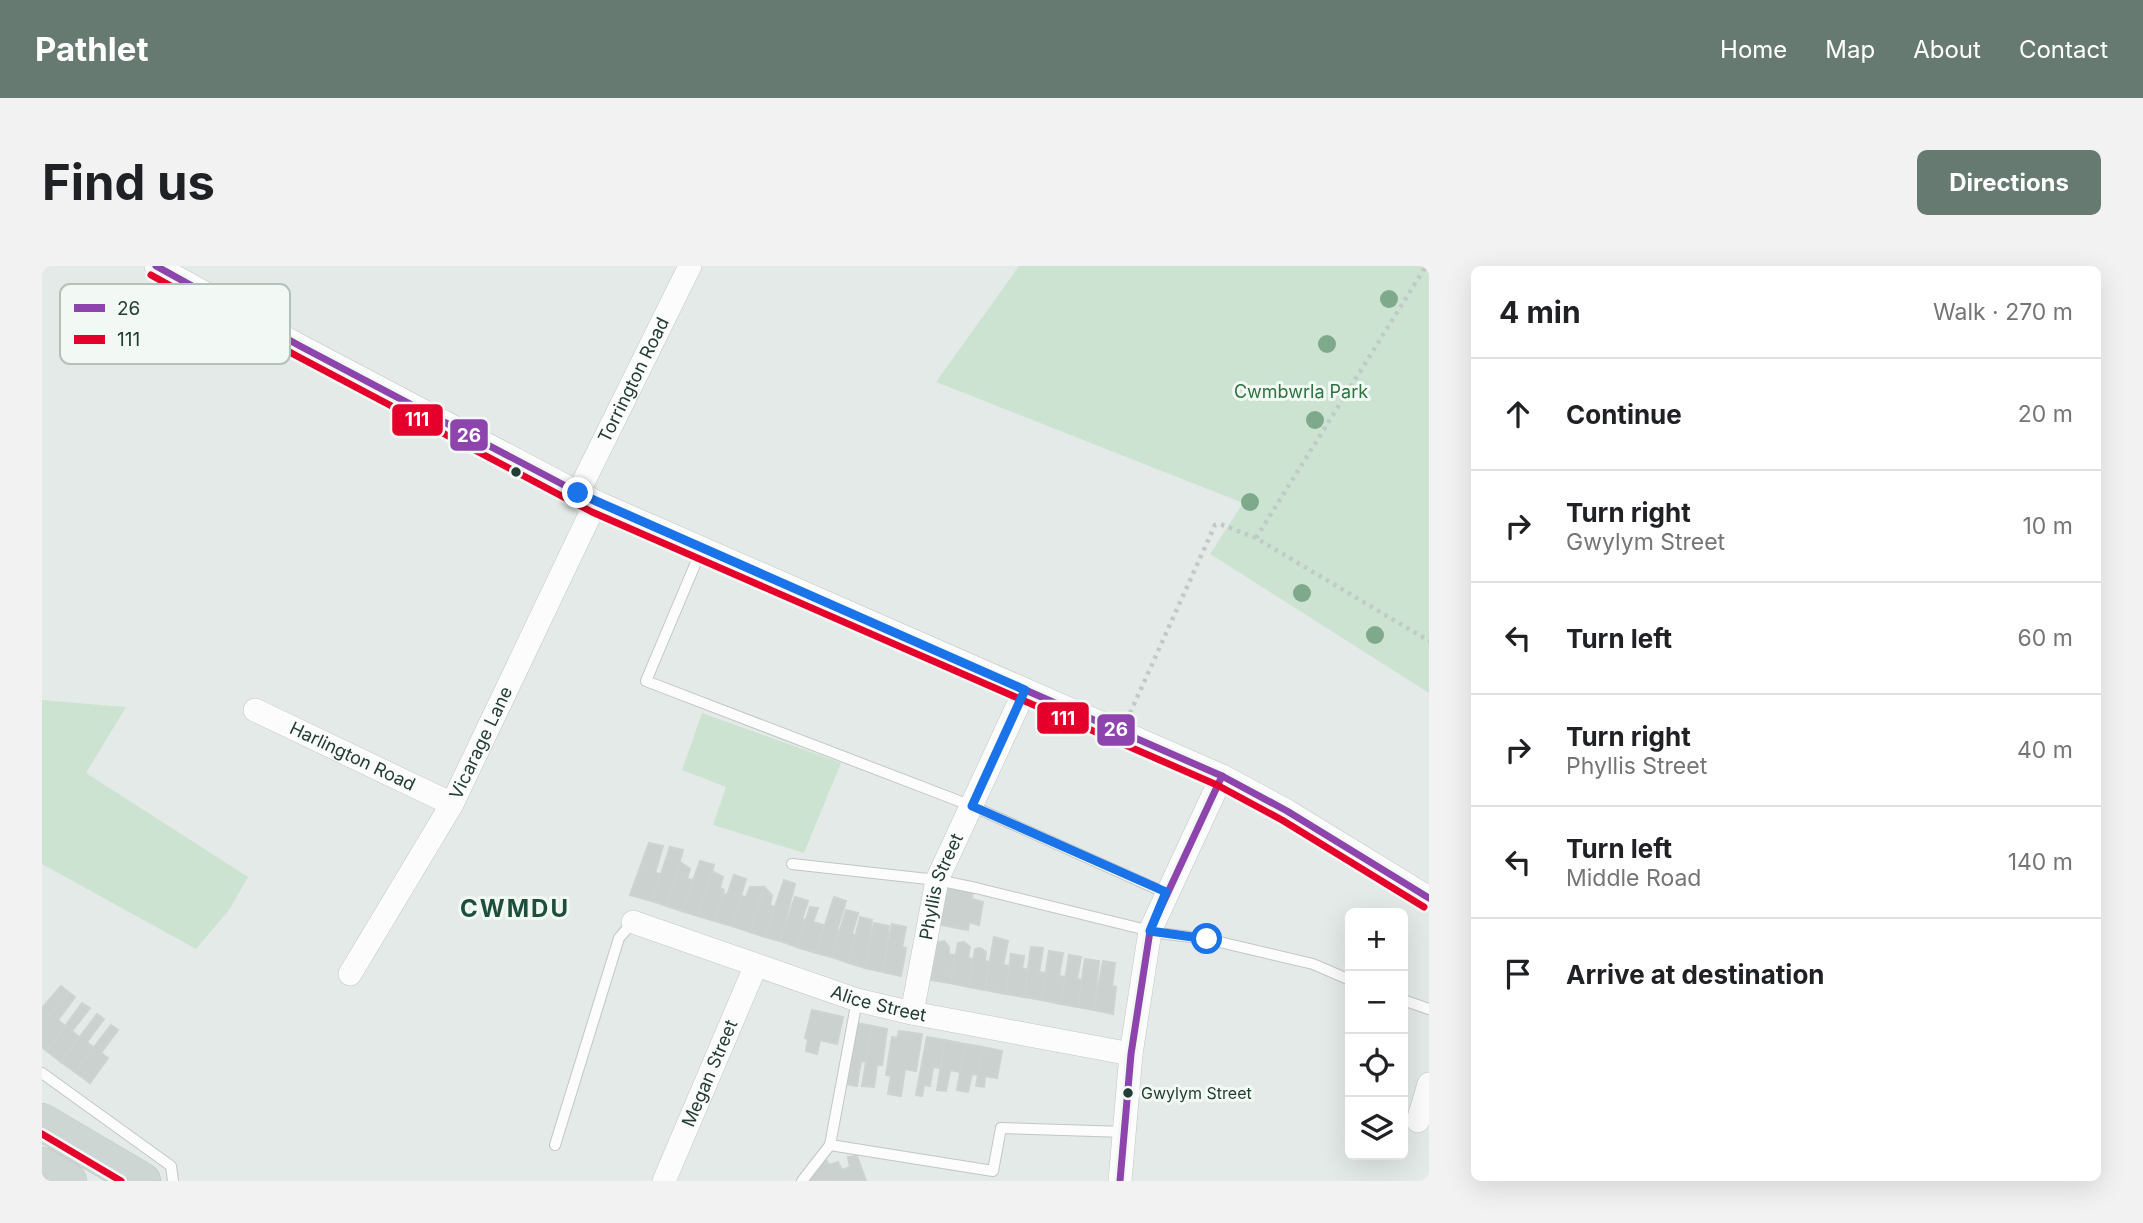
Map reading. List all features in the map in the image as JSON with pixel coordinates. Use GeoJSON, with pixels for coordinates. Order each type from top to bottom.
{"type":"FeatureCollection","features":[{"type":"Feature","properties":{"kind":"main road"},"geometry":{"type":"LineString","coordinates":[[42,1122],[142,1181]]}},
{"type":"Feature","properties":{"kind":"main road"},"geometry":{"type":"LineString","coordinates":[[42,1166],[68,1181]]}},
{"type":"Feature","properties":{"kind":"street"},"geometry":{"type":"LineString","coordinates":[[156,266],[188,284]]}},
{"type":"Feature","properties":{"kind":"street","name":"Torrington Road"},"geometry":{"type":"LineString","coordinates":[[587,498],[690,266]]}},
{"type":"Feature","properties":{"kind":"street"},"geometry":{"type":"LineString","coordinates":[[290,340],[587,498],[1222,776],[1287,811],[1429,898]]}},
{"type":"Feature","properties":{"kind":"street","name":"Vicarage Lane"},"geometry":{"type":"LineString","coordinates":[[350,974],[452,804],[587,498]]}},
{"type":"Feature","properties":{"kind":"street","name":"Phyllis Street"},"geometry":{"type":"LineString","coordinates":[[912,1013],[937,880],[1025,690]]}},
{"type":"Feature","properties":{"kind":"street","name":"Harlington Road"},"geometry":{"type":"LineString","coordinates":[[255,710],[452,804]]}},
{"type":"Feature","properties":{"kind":"street"},"geometry":{"type":"LineString","coordinates":[[1120,1181],[1131,1054],[1150,931],[1222,776]]}},
{"type":"Feature","properties":{"kind":"street","name":"Alice Street"},"geometry":{"type":"LineString","coordinates":[[633,922],[857,1000],[912,1013],[1131,1054]]}},
{"type":"Feature","properties":{"kind":"street","name":"Megan Street"},"geometry":{"type":"LineString","coordinates":[[664,1181],[756,965]]}},
{"type":"Feature","properties":{"kind":"street"},"geometry":{"type":"LineString","coordinates":[[1418,1121],[1429,1084]]}},
{"type":"Feature","properties":{"kind":"lane"},"geometry":{"type":"LineString","coordinates":[[702,548],[646,681],[972,806],[1166,892]]}},
{"type":"Feature","properties":{"kind":"lane"},"geometry":{"type":"LineString","coordinates":[[792,864],[937,880],[1150,931],[1207,939],[1313,964],[1345,978]]}},
{"type":"Feature","properties":{"kind":"lane"},"geometry":{"type":"LineString","coordinates":[[555,1145],[619,938],[633,922]]}},
{"type":"Feature","properties":{"kind":"lane"},"geometry":{"type":"LineString","coordinates":[[802,1181],[830,1145],[857,1000]]}},
{"type":"Feature","properties":{"kind":"lane"},"geometry":{"type":"LineString","coordinates":[[1408,1002],[1429,1009]]}},
{"type":"Feature","properties":{"kind":"lane"},"geometry":{"type":"LineString","coordinates":[[42,1073],[172,1166],[173,1181]]}},
{"type":"Feature","properties":{"kind":"lane"},"geometry":{"type":"LineString","coordinates":[[830,1145],[993,1171],[1001,1128],[1125,1132]]}},
{"type":"Feature","properties":{"kind":"path"},"geometry":{"type":"LineString","coordinates":[[1256,538],[1426,266]]}},
{"type":"Feature","properties":{"kind":"path"},"geometry":{"type":"LineString","coordinates":[[1120,732],[1215,526],[1220,524],[1256,538],[1429,641]]}},
{"type":"Feature","properties":{"kind":"green space","name":"Cwmbwrla Park"},"geometry":{"type":"Polygon","coordinates":[[[1019,266],[1429,266],[1429,693],[1210,554],[1243,503],[936,382],[1019,266]]]}},
{"type":"Feature","properties":{"kind":"green space"},"geometry":{"type":"Polygon","coordinates":[[[42,700],[126,707],[86,773],[248,877],[229,910],[196,949],[42,864],[42,700]]]}},
{"type":"Feature","properties":{"kind":"green space"},"geometry":{"type":"Polygon","coordinates":[[[702,713],[841,763],[804,853],[713,825],[726,787],[682,770],[702,713]]]}},
{"type":"Feature","properties":{"kind":"building"},"geometry":{"type":"Polygon","coordinates":[[[649,843],[663,846],[655,873],[660,874],[652,901],[630,895],[649,843]]]}},
{"type":"Feature","properties":{"kind":"building"},"geometry":{"type":"Polygon","coordinates":[[[670,847],[683,850],[667,906],[652,901],[670,847]]]}},
{"type":"Feature","properties":{"kind":"building"},"geometry":{"type":"Polygon","coordinates":[[[700,861],[714,865],[698,916],[682,911],[700,861]]]}},
{"type":"Feature","properties":{"kind":"building"},"geometry":{"type":"Polygon","coordinates":[[[680,862],[690,869],[687,879],[693,880],[682,911],[667,906],[680,862]]]}},
{"type":"Feature","properties":{"kind":"building"},"geometry":{"type":"Polygon","coordinates":[[[712,871],[723,877],[720,888],[724,890],[715,921],[698,916],[712,871]]]}},
{"type":"Feature","properties":{"kind":"building"},"geometry":{"type":"Polygon","coordinates":[[[734,875],[746,879],[732,926],[715,921],[723,894],[727,895],[734,875]]]}},
{"type":"Feature","properties":{"kind":"building"},"geometry":{"type":"Polygon","coordinates":[[[784,880],[795,884],[780,941],[765,937],[784,880]]]}},
{"type":"Feature","properties":{"kind":"building"},"geometry":{"type":"Polygon","coordinates":[[[947,885],[973,891],[972,899],[983,902],[979,925],[969,922],[968,930],[941,925],[947,885]]]}},
{"type":"Feature","properties":{"kind":"building"},"geometry":{"type":"Polygon","coordinates":[[[750,887],[764,887],[750,932],[732,926],[741,896],[746,897],[750,887]]]}},
{"type":"Feature","properties":{"kind":"building"},"geometry":{"type":"Polygon","coordinates":[[[764,887],[772,895],[770,905],[774,907],[765,937],[750,932],[764,887]]]}},
{"type":"Feature","properties":{"kind":"building"},"geometry":{"type":"Polygon","coordinates":[[[795,897],[808,901],[802,919],[806,920],[797,947],[780,941],[795,897]]]}},
{"type":"Feature","properties":{"kind":"building"},"geometry":{"type":"Polygon","coordinates":[[[834,897],[846,901],[832,957],[816,953],[834,897]]]}},
{"type":"Feature","properties":{"kind":"building"},"geometry":{"type":"Polygon","coordinates":[[[810,907],[818,908],[813,922],[823,925],[816,953],[797,947],[810,907]]]}},
{"type":"Feature","properties":{"kind":"building"},"geometry":{"type":"Polygon","coordinates":[[[846,910],[858,913],[852,934],[856,936],[849,963],[832,957],[846,910]]]}},
{"type":"Feature","properties":{"kind":"building"},"geometry":{"type":"Polygon","coordinates":[[[860,917],[872,920],[865,968],[849,963],[860,917]]]}},
{"type":"Feature","properties":{"kind":"building"},"geometry":{"type":"Polygon","coordinates":[[[874,923],[889,926],[883,972],[865,968],[874,923]]]}},
{"type":"Feature","properties":{"kind":"building"},"geometry":{"type":"Polygon","coordinates":[[[892,924],[906,927],[902,947],[906,948],[901,976],[883,972],[892,924]]]}},
{"type":"Feature","properties":{"kind":"building"},"geometry":{"type":"Polygon","coordinates":[[[994,937],[1008,941],[1003,965],[1010,966],[1006,994],[985,990],[994,937]]]}},
{"type":"Feature","properties":{"kind":"building"},"geometry":{"type":"Polygon","coordinates":[[[944,941],[949,947],[949,954],[955,955],[950,983],[931,980],[938,942],[944,941]]]}},
{"type":"Feature","properties":{"kind":"building"},"geometry":{"type":"Polygon","coordinates":[[[964,942],[970,947],[968,958],[973,959],[969,987],[950,983],[958,943],[964,942]]]}},
{"type":"Feature","properties":{"kind":"building"},"geometry":{"type":"Polygon","coordinates":[[[1031,947],[1043,948],[1039,972],[1046,973],[1042,1000],[1024,997],[1031,947]]]}},
{"type":"Feature","properties":{"kind":"building"},"geometry":{"type":"Polygon","coordinates":[[[980,948],[986,952],[985,961],[989,962],[985,990],[969,987],[975,949],[980,948]]]}},
{"type":"Feature","properties":{"kind":"building"},"geometry":{"type":"Polygon","coordinates":[[[1049,951],[1063,953],[1059,976],[1065,977],[1061,1004],[1042,1000],[1049,951]]]}},
{"type":"Feature","properties":{"kind":"building"},"geometry":{"type":"Polygon","coordinates":[[[1011,954],[1024,956],[1022,968],[1028,970],[1024,997],[1006,994],[1011,954]]]}},
{"type":"Feature","properties":{"kind":"building"},"geometry":{"type":"Polygon","coordinates":[[[1069,955],[1081,957],[1077,979],[1082,980],[1078,1007],[1061,1004],[1069,955]]]}},
{"type":"Feature","properties":{"kind":"building"},"geometry":{"type":"Polygon","coordinates":[[[1085,959],[1099,961],[1094,1010],[1078,1007],[1085,959]]]}},
{"type":"Feature","properties":{"kind":"building"},"geometry":{"type":"Polygon","coordinates":[[[1103,961],[1115,963],[1113,1014],[1094,1010],[1103,961]]]}},
{"type":"Feature","properties":{"kind":"building"},"geometry":{"type":"Polygon","coordinates":[[[61,986],[68,992],[42,1026],[42,1008],[61,986]]]}},
{"type":"Feature","properties":{"kind":"building"},"geometry":{"type":"Polygon","coordinates":[[[68,992],[75,997],[58,1020],[65,1026],[47,1051],[42,1047],[42,1026],[68,992]]]}},
{"type":"Feature","properties":{"kind":"building"},"geometry":{"type":"Polygon","coordinates":[[[82,1003],[90,1008],[72,1031],[79,1037],[61,1062],[47,1051],[82,1003]]]}},
{"type":"Feature","properties":{"kind":"building"},"geometry":{"type":"Polygon","coordinates":[[[812,1010],[843,1017],[837,1044],[820,1040],[817,1054],[806,1051],[808,1039],[805,1038],[812,1010]]]}},
{"type":"Feature","properties":{"kind":"building"},"geometry":{"type":"Polygon","coordinates":[[[97,1014],[104,1019],[87,1042],[94,1048],[75,1072],[61,1062],[97,1014]]]}},
{"type":"Feature","properties":{"kind":"building"},"geometry":{"type":"Polygon","coordinates":[[[857,1023],[872,1026],[866,1062],[861,1061],[857,1086],[846,1084],[857,1023]]]}},
{"type":"Feature","properties":{"kind":"building"},"geometry":{"type":"Polygon","coordinates":[[[111,1025],[118,1030],[101,1053],[108,1058],[90,1083],[75,1072],[111,1025]]]}},
{"type":"Feature","properties":{"kind":"building"},"geometry":{"type":"Polygon","coordinates":[[[872,1026],[887,1029],[882,1065],[877,1065],[874,1087],[862,1086],[872,1026]]]}},
{"type":"Feature","properties":{"kind":"building"},"geometry":{"type":"Polygon","coordinates":[[[899,1031],[922,1034],[916,1071],[905,1069],[901,1096],[888,1094],[891,1076],[886,1075],[892,1037],[897,1038],[899,1031]]]}},
{"type":"Feature","properties":{"kind":"building"},"geometry":{"type":"Polygon","coordinates":[[[927,1037],[945,1040],[940,1068],[933,1067],[930,1086],[924,1085],[922,1096],[916,1095],[927,1037]]]}},
{"type":"Feature","properties":{"kind":"building"},"geometry":{"type":"Polygon","coordinates":[[[945,1040],[965,1044],[960,1072],[950,1070],[946,1091],[937,1090],[945,1040]]]}},
{"type":"Feature","properties":{"kind":"building"},"geometry":{"type":"Polygon","coordinates":[[[965,1044],[983,1047],[978,1075],[972,1074],[968,1092],[957,1090],[965,1044]]]}},
{"type":"Feature","properties":{"kind":"building"},"geometry":{"type":"Polygon","coordinates":[[[983,1047],[1002,1051],[997,1078],[985,1076],[984,1087],[976,1086],[983,1047]]]}},
{"type":"Feature","properties":{"kind":"building"},"geometry":{"type":"Polygon","coordinates":[[[857,1156],[866,1181],[807,1181],[825,1158],[829,1165],[838,1162],[842,1170],[850,1167],[848,1157],[857,1156]]]}},
{"type":"Feature","properties":{"kind":"transit line","name":"26"},"geometry":{"type":"LineString","coordinates":[[156,266],[188,284]]}},
{"type":"Feature","properties":{"kind":"transit line","name":"111"},"geometry":{"type":"LineString","coordinates":[[151,275],[167,284]]}},
{"type":"Feature","properties":{"kind":"transit line","name":"26"},"geometry":{"type":"LineString","coordinates":[[290,340],[596,502],[1222,776],[1287,811],[1429,898]]}},
{"type":"Feature","properties":{"kind":"transit line","name":"111"},"geometry":{"type":"LineString","coordinates":[[290,352],[592,512],[1217,785],[1282,820],[1424,907]]}},
{"type":"Feature","properties":{"kind":"transit line","name":"26"},"geometry":{"type":"LineString","coordinates":[[1120,1181],[1131,1054],[1150,931],[1222,776]]}},
{"type":"Feature","properties":{"kind":"transit line","name":"111"},"geometry":{"type":"LineString","coordinates":[[42,1134],[121,1181]]}},
{"type":"Feature","properties":{"kind":"place","name":"Gwylym Street"},"geometry":{"type":"Point","coordinates":[1128,1093]}},
{"type":"Feature","properties":{"kind":"district","name":"CWMDU"},"geometry":{"type":"Point","coordinates":[515,909]}},
{"type":"Feature","properties":{"kind":"route"},"geometry":{"type":"LineString","coordinates":[[578,493],[1025,690],[972,806],[1166,892],[1150,931],[1207,939]]}}]}
